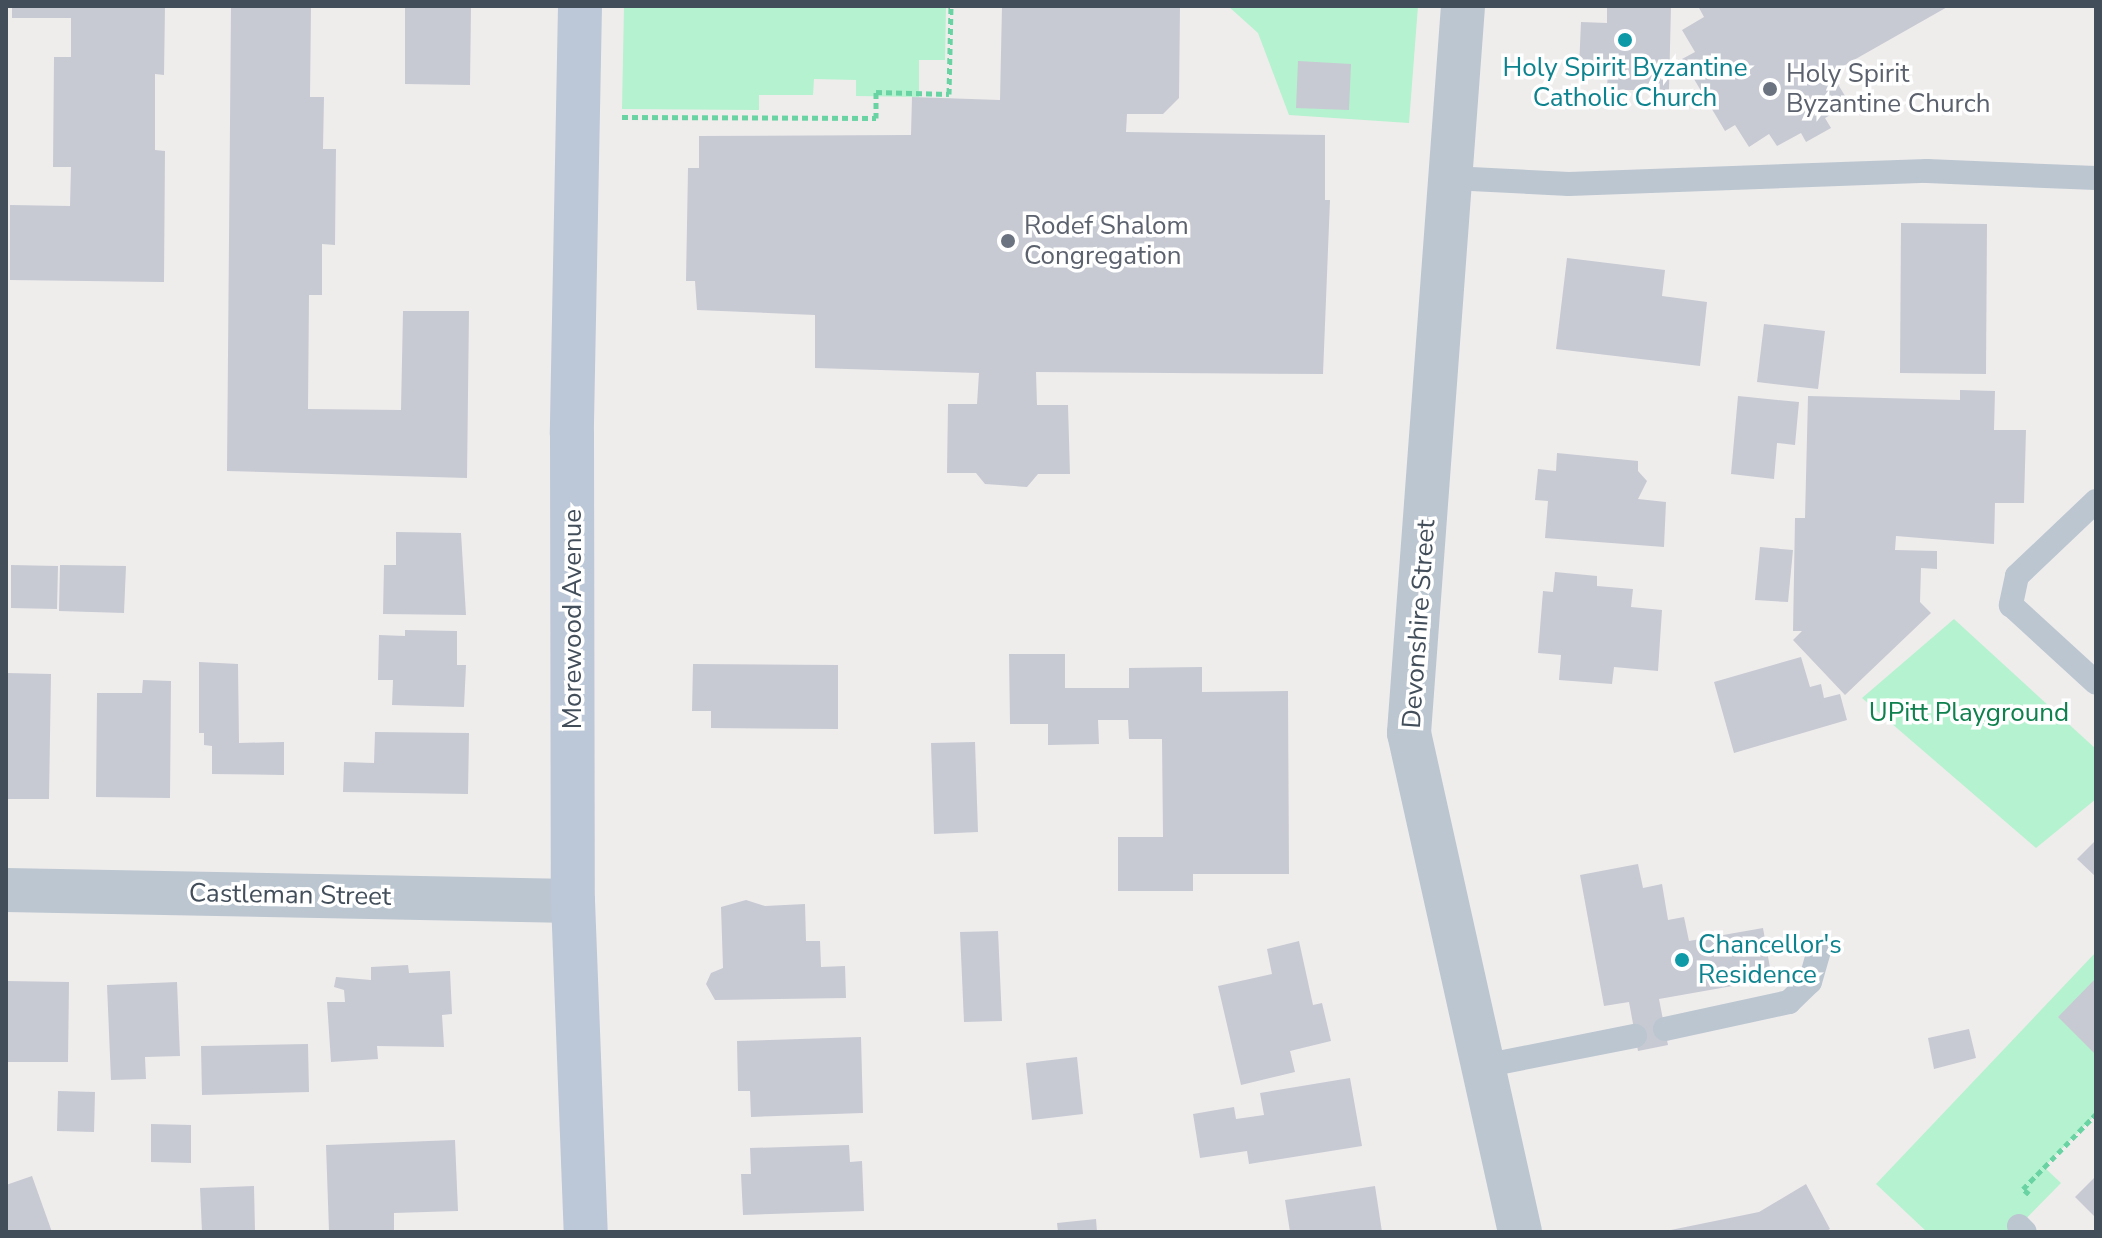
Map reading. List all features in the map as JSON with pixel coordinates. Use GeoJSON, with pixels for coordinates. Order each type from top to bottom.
{"type":"FeatureCollection","features":[{"type":"Feature","properties":{"kind":"main road","name":"Morewood Avenue"},"geometry":{"type":"LineString","coordinates":[[580,6],[572,434],[573,901],[586,1232]]}},
{"type":"Feature","properties":{"kind":"street","name":"Devonshire Street"},"geometry":{"type":"LineString","coordinates":[[1463,6],[1409,733],[1520,1232]]}},
{"type":"Feature","properties":{"kind":"street","name":"Castleman Street"},"geometry":{"type":"LineString","coordinates":[[6,890],[573,901]]}},
{"type":"Feature","properties":{"kind":"lane"},"geometry":{"type":"LineString","coordinates":[[1451,178],[1569,184],[1927,171],[2096,178]]}},
{"type":"Feature","properties":{"kind":"lane"},"geometry":{"type":"LineString","coordinates":[[2096,501],[2017,576],[2011,605],[2096,683]]}},
{"type":"Feature","properties":{"kind":"lane"},"geometry":{"type":"LineString","coordinates":[[1665,1029],[1789,1002],[1810,982],[1820,948]]}},
{"type":"Feature","properties":{"kind":"lane"},"geometry":{"type":"LineString","coordinates":[[1483,1066],[1635,1036]]}},
{"type":"Feature","properties":{"kind":"path"},"geometry":{"type":"LineString","coordinates":[[622,117],[876,118],[876,92],[949,94],[951,6]]}},
{"type":"Feature","properties":{"kind":"path"},"geometry":{"type":"LineString","coordinates":[[2044,1167],[2096,1114]]}},
{"type":"Feature","properties":{"kind":"green space"},"geometry":{"type":"Polygon","coordinates":[[[624,6],[946,6],[945,60],[919,60],[919,97],[856,96],[856,80],[814,79],[813,95],[759,95],[759,110],[622,109],[624,6]]]}},
{"type":"Feature","properties":{"kind":"green space"},"geometry":{"type":"Polygon","coordinates":[[[1228,6],[1418,6],[1409,123],[1289,115],[1258,33],[1228,6]]]}},
{"type":"Feature","properties":{"kind":"green space","name":"UPitt Playground"},"geometry":{"type":"Polygon","coordinates":[[[1954,619],[2096,749],[2096,799],[2036,848],[1862,698],[1954,619]]]}},
{"type":"Feature","properties":{"kind":"green space"},"geometry":{"type":"Polygon","coordinates":[[[2096,952],[2096,1114],[2044,1167],[2061,1183],[2013,1232],[1927,1232],[1876,1184],[2096,952]]]}},
{"type":"Feature","properties":{"kind":"building"},"geometry":{"type":"Polygon","coordinates":[[[12,6],[165,6],[164,75],[155,74],[155,150],[165,151],[164,282],[10,280],[10,205],[70,206],[71,167],[53,167],[54,57],[71,57],[71,18],[12,18],[12,6]]]}},
{"type":"Feature","properties":{"kind":"building"},"geometry":{"type":"Polygon","coordinates":[[[231,6],[311,6],[310,97],[324,97],[323,149],[336,149],[335,245],[322,244],[322,295],[309,295],[308,409],[401,410],[403,311],[469,311],[467,478],[227,471],[231,6]]]}},
{"type":"Feature","properties":{"kind":"building"},"geometry":{"type":"Polygon","coordinates":[[[405,6],[471,6],[470,85],[405,84],[405,6]]]}},
{"type":"Feature","properties":{"kind":"building","name":"Rodef Shalom Congregation"},"geometry":{"type":"Polygon","coordinates":[[[1002,6],[1180,6],[1179,98],[1163,114],[1127,114],[1126,132],[1325,135],[1325,200],[1330,200],[1323,374],[1036,372],[1037,405],[1068,405],[1070,474],[1038,474],[1027,487],[985,484],[976,473],[947,473],[948,404],[977,404],[979,373],[815,368],[815,315],[697,310],[695,281],[686,281],[688,168],[699,168],[699,136],[911,135],[912,97],[1000,100],[1002,6]]]}},
{"type":"Feature","properties":{"kind":"building","name":"Holy Spirit Byzantine Catholic Church"},"geometry":{"type":"Polygon","coordinates":[[[1607,6],[1671,6],[1669,90],[1607,90],[1608,69],[1579,68],[1581,22],[1607,23],[1607,6]]]}},
{"type":"Feature","properties":{"kind":"building","name":"Holy Spirit Byzantine Church"},"geometry":{"type":"Polygon","coordinates":[[[1698,6],[1949,6],[1831,73],[1850,104],[1825,118],[1831,128],[1806,142],[1801,133],[1777,146],[1769,134],[1749,147],[1735,125],[1725,131],[1682,59],[1695,52],[1682,30],[1704,17],[1698,6]]]}},
{"type":"Feature","properties":{"kind":"building"},"geometry":{"type":"Polygon","coordinates":[[[1298,61],[1351,64],[1349,110],[1296,108],[1298,61]]]}},
{"type":"Feature","properties":{"kind":"building"},"geometry":{"type":"Polygon","coordinates":[[[1901,223],[1987,224],[1986,374],[1900,373],[1901,223]]]}},
{"type":"Feature","properties":{"kind":"building"},"geometry":{"type":"Polygon","coordinates":[[[1567,258],[1665,270],[1662,296],[1707,302],[1700,366],[1556,349],[1567,258]]]}},
{"type":"Feature","properties":{"kind":"building"},"geometry":{"type":"Polygon","coordinates":[[[1764,324],[1825,331],[1818,389],[1757,382],[1764,324]]]}},
{"type":"Feature","properties":{"kind":"building"},"geometry":{"type":"Polygon","coordinates":[[[1960,390],[1995,391],[1994,430],[2026,430],[2024,503],[1995,503],[1994,544],[1896,536],[1895,550],[1937,551],[1937,569],[1921,568],[1920,602],[1931,613],[1845,695],[1793,640],[1802,631],[1793,631],[1795,518],[1805,518],[1808,396],[1960,400],[1960,390]]]}},
{"type":"Feature","properties":{"kind":"building"},"geometry":{"type":"Polygon","coordinates":[[[1738,396],[1799,402],[1795,445],[1777,443],[1774,479],[1731,474],[1738,396]]]}},
{"type":"Feature","properties":{"kind":"building"},"geometry":{"type":"Polygon","coordinates":[[[1557,453],[1638,461],[1638,471],[1647,481],[1638,499],[1666,502],[1664,547],[1545,538],[1548,501],[1535,500],[1538,469],[1556,471],[1557,453]]]}},
{"type":"Feature","properties":{"kind":"building"},"geometry":{"type":"Polygon","coordinates":[[[396,532],[461,533],[466,615],[383,614],[384,565],[396,565],[396,532]]]}},
{"type":"Feature","properties":{"kind":"building"},"geometry":{"type":"Polygon","coordinates":[[[1760,547],[1793,550],[1788,602],[1755,600],[1760,547]]]}},
{"type":"Feature","properties":{"kind":"building"},"geometry":{"type":"Polygon","coordinates":[[[11,565],[58,566],[57,609],[11,608],[11,565]]]}},
{"type":"Feature","properties":{"kind":"building"},"geometry":{"type":"Polygon","coordinates":[[[60,565],[126,566],[124,613],[59,611],[60,565]]]}},
{"type":"Feature","properties":{"kind":"building"},"geometry":{"type":"Polygon","coordinates":[[[1555,572],[1597,576],[1597,586],[1633,589],[1631,607],[1662,610],[1658,671],[1614,667],[1612,684],[1559,680],[1561,655],[1538,653],[1543,591],[1553,592],[1555,572]]]}},
{"type":"Feature","properties":{"kind":"building"},"geometry":{"type":"Polygon","coordinates":[[[405,630],[457,631],[457,665],[466,665],[464,707],[392,705],[393,680],[378,680],[379,635],[405,636],[405,630]]]}},
{"type":"Feature","properties":{"kind":"building"},"geometry":{"type":"Polygon","coordinates":[[[1009,654],[1065,654],[1065,688],[1129,688],[1129,668],[1202,667],[1202,692],[1288,691],[1289,874],[1193,874],[1193,891],[1118,891],[1118,837],[1163,837],[1162,739],[1129,739],[1128,720],[1098,720],[1099,744],[1048,745],[1048,724],[1010,724],[1009,654]]]}},
{"type":"Feature","properties":{"kind":"building"},"geometry":{"type":"Polygon","coordinates":[[[1801,657],[1810,687],[1821,684],[1824,698],[1840,694],[1847,720],[1734,753],[1714,682],[1801,657]]]}},
{"type":"Feature","properties":{"kind":"building"},"geometry":{"type":"Polygon","coordinates":[[[199,662],[238,664],[239,743],[284,742],[284,775],[212,774],[212,746],[204,745],[204,733],[199,733],[199,662]]]}},
{"type":"Feature","properties":{"kind":"building"},"geometry":{"type":"Polygon","coordinates":[[[693,664],[838,665],[838,729],[711,728],[711,711],[692,711],[693,664]]]}},
{"type":"Feature","properties":{"kind":"building"},"geometry":{"type":"Polygon","coordinates":[[[6,673],[51,674],[49,799],[6,799],[6,673]]]}},
{"type":"Feature","properties":{"kind":"building"},"geometry":{"type":"Polygon","coordinates":[[[143,680],[171,681],[170,798],[96,797],[97,693],[142,693],[143,680]]]}},
{"type":"Feature","properties":{"kind":"building"},"geometry":{"type":"Polygon","coordinates":[[[375,732],[469,733],[468,794],[343,792],[344,762],[374,763],[375,732]]]}},
{"type":"Feature","properties":{"kind":"building"},"geometry":{"type":"Polygon","coordinates":[[[975,742],[978,832],[934,834],[931,743],[975,742]]]}},
{"type":"Feature","properties":{"kind":"building"},"geometry":{"type":"Polygon","coordinates":[[[2096,840],[2096,877],[2077,859],[2096,840]]]}},
{"type":"Feature","properties":{"kind":"building","name":"Chancellor's Residence"},"geometry":{"type":"Polygon","coordinates":[[[1638,864],[1643,888],[1662,884],[1668,920],[1684,917],[1689,941],[1763,928],[1772,979],[1659,999],[1668,1045],[1638,1051],[1629,1002],[1604,1006],[1580,875],[1638,864]]]}},
{"type":"Feature","properties":{"kind":"building"},"geometry":{"type":"Polygon","coordinates":[[[746,900],[765,906],[805,904],[806,941],[820,941],[821,967],[845,966],[846,998],[715,1000],[706,984],[711,973],[723,968],[721,907],[746,900]]]}},
{"type":"Feature","properties":{"kind":"building"},"geometry":{"type":"Polygon","coordinates":[[[998,931],[1002,1021],[964,1022],[960,932],[998,931]]]}},
{"type":"Feature","properties":{"kind":"building"},"geometry":{"type":"Polygon","coordinates":[[[1299,941],[1313,1005],[1322,1003],[1331,1041],[1290,1051],[1295,1072],[1241,1085],[1218,986],[1272,974],[1267,949],[1299,941]]]}},
{"type":"Feature","properties":{"kind":"building"},"geometry":{"type":"Polygon","coordinates":[[[408,965],[409,973],[450,971],[452,1014],[442,1015],[444,1047],[377,1046],[378,1059],[331,1062],[327,1002],[345,1002],[344,990],[334,987],[336,977],[371,980],[371,967],[408,965]]]}},
{"type":"Feature","properties":{"kind":"building"},"geometry":{"type":"Polygon","coordinates":[[[2096,978],[2096,1055],[2058,1017],[2096,978]]]}},
{"type":"Feature","properties":{"kind":"building"},"geometry":{"type":"Polygon","coordinates":[[[6,981],[69,982],[68,1062],[6,1062],[6,981]]]}},
{"type":"Feature","properties":{"kind":"building"},"geometry":{"type":"Polygon","coordinates":[[[177,982],[180,1056],[145,1057],[146,1079],[111,1080],[107,985],[177,982]]]}},
{"type":"Feature","properties":{"kind":"building"},"geometry":{"type":"Polygon","coordinates":[[[1969,1029],[1976,1058],[1934,1069],[1928,1038],[1969,1029]]]}},
{"type":"Feature","properties":{"kind":"building"},"geometry":{"type":"Polygon","coordinates":[[[861,1037],[863,1113],[751,1117],[750,1091],[738,1091],[737,1041],[861,1037]]]}},
{"type":"Feature","properties":{"kind":"building"},"geometry":{"type":"Polygon","coordinates":[[[308,1044],[309,1092],[202,1095],[201,1046],[308,1044]]]}},
{"type":"Feature","properties":{"kind":"building"},"geometry":{"type":"Polygon","coordinates":[[[1077,1057],[1083,1114],[1032,1120],[1026,1063],[1077,1057]]]}},
{"type":"Feature","properties":{"kind":"building"},"geometry":{"type":"Polygon","coordinates":[[[1350,1078],[1362,1146],[1249,1164],[1247,1151],[1200,1158],[1193,1114],[1234,1107],[1236,1119],[1264,1115],[1260,1093],[1350,1078]]]}},
{"type":"Feature","properties":{"kind":"building"},"geometry":{"type":"Polygon","coordinates":[[[58,1091],[95,1092],[94,1132],[57,1131],[58,1091]]]}},
{"type":"Feature","properties":{"kind":"building"},"geometry":{"type":"Polygon","coordinates":[[[151,1124],[191,1125],[191,1163],[151,1162],[151,1124]]]}},
{"type":"Feature","properties":{"kind":"building"},"geometry":{"type":"Polygon","coordinates":[[[455,1140],[458,1211],[394,1213],[394,1231],[329,1232],[326,1145],[455,1140]]]}},
{"type":"Feature","properties":{"kind":"building"},"geometry":{"type":"Polygon","coordinates":[[[849,1145],[850,1162],[862,1161],[864,1211],[743,1215],[741,1174],[751,1174],[750,1148],[849,1145]]]}},
{"type":"Feature","properties":{"kind":"building"},"geometry":{"type":"Polygon","coordinates":[[[32,1176],[52,1232],[6,1232],[6,1185],[32,1176]]]}},
{"type":"Feature","properties":{"kind":"building"},"geometry":{"type":"Polygon","coordinates":[[[2096,1176],[2096,1218],[2075,1197],[2096,1176]]]}},
{"type":"Feature","properties":{"kind":"building"},"geometry":{"type":"Polygon","coordinates":[[[1806,1184],[1830,1229],[1825,1232],[1661,1232],[1759,1212],[1806,1184]]]}},
{"type":"Feature","properties":{"kind":"building"},"geometry":{"type":"Polygon","coordinates":[[[254,1186],[255,1232],[202,1232],[200,1188],[254,1186]]]}},
{"type":"Feature","properties":{"kind":"building"},"geometry":{"type":"Polygon","coordinates":[[[1375,1186],[1382,1232],[1290,1232],[1285,1200],[1375,1186]]]}},
{"type":"Feature","properties":{"kind":"building"},"geometry":{"type":"Polygon","coordinates":[[[1096,1219],[1097,1232],[1058,1232],[1057,1223],[1096,1219]]]}},
{"type":"Feature","properties":{"kind":"place","name":"Holy Spirit Byzantine Catholic Church"},"geometry":{"type":"Point","coordinates":[1625,40]}},
{"type":"Feature","properties":{"kind":"place","name":"Holy Spirit Byzantine Church"},"geometry":{"type":"Point","coordinates":[1770,89]}},
{"type":"Feature","properties":{"kind":"place","name":"Rodef Shalom Congregation"},"geometry":{"type":"Point","coordinates":[1008,241]}},
{"type":"Feature","properties":{"kind":"place","name":"Chancellor's Residence"},"geometry":{"type":"Point","coordinates":[1682,960]}}]}
